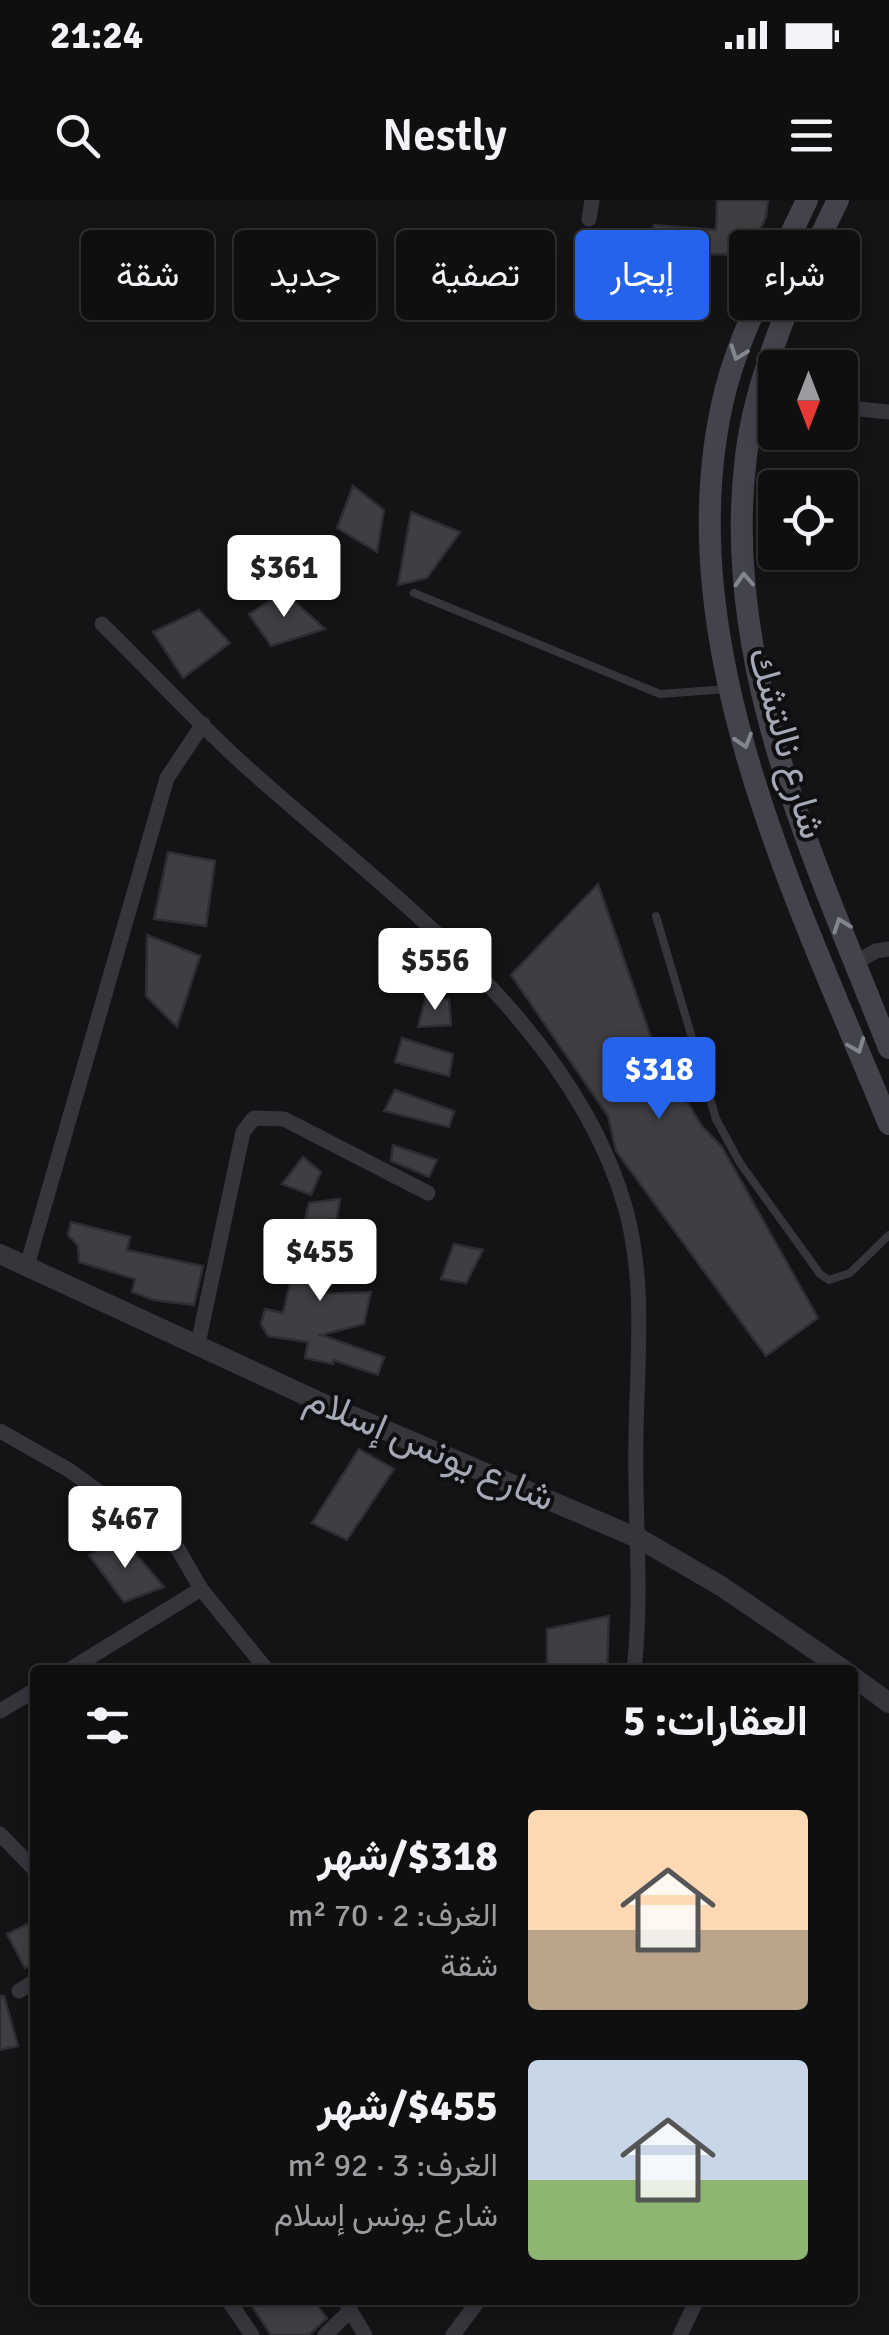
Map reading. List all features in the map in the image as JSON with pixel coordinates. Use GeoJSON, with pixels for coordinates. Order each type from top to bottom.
{"type":"FeatureCollection","features":[{"type":"Feature","properties":{"kind":"main road","name":"شارع نالتشك"},"geometry":{"type":"LineString","coordinates":[[807,200],[740,346],[726,390],[713,486],[712,548],[728,689],[771,824],[889,1124]]}},
{"type":"Feature","properties":{"kind":"main road","name":"شارع نالتشك"},"geometry":{"type":"LineString","coordinates":[[778,350],[786,316],[838,200]]}},
{"type":"Feature","properties":{"kind":"main road","name":"شارع نالتشك"},"geometry":{"type":"LineString","coordinates":[[758,423],[746,454],[742,506],[747,618],[754,669],[794,799],[889,1048]]}},
{"type":"Feature","properties":{"kind":"street"},"geometry":{"type":"LineString","coordinates":[[589,218],[592,200]]}},
{"type":"Feature","properties":{"kind":"street"},"geometry":{"type":"LineString","coordinates":[[858,408],[889,412]]}},
{"type":"Feature","properties":{"kind":"street"},"geometry":{"type":"LineString","coordinates":[[102,624],[203,724],[456,951],[558,1075],[607,1159],[626,1210],[639,1301],[636,1437],[642,1605],[635,1665]]}},
{"type":"Feature","properties":{"kind":"street"},"geometry":{"type":"LineString","coordinates":[[27,1266],[167,778],[203,724]]}},
{"type":"Feature","properties":{"kind":"street"},"geometry":{"type":"LineString","coordinates":[[856,963],[876,950],[889,949]]}},
{"type":"Feature","properties":{"kind":"street"},"geometry":{"type":"LineString","coordinates":[[198,1344],[244,1132],[254,1118],[284,1119],[428,1193]]}},
{"type":"Feature","properties":{"kind":"street","name":"شارع يونس إسلام"},"geometry":{"type":"LineString","coordinates":[[0,1254],[416,1445],[640,1538],[721,1586],[837,1665]]}},
{"type":"Feature","properties":{"kind":"street"},"geometry":{"type":"LineString","coordinates":[[0,1431],[69,1470],[178,1549],[202,1589],[262,1665]]}},
{"type":"Feature","properties":{"kind":"street"},"geometry":{"type":"LineString","coordinates":[[77,1665],[202,1589]]}},
{"type":"Feature","properties":{"kind":"street"},"geometry":{"type":"LineString","coordinates":[[858,1680],[884,1697]]}},
{"type":"Feature","properties":{"kind":"street"},"geometry":{"type":"LineString","coordinates":[[0,1711],[30,1693]]}},
{"type":"Feature","properties":{"kind":"street"},"geometry":{"type":"LineString","coordinates":[[0,1834],[30,1865]]}},
{"type":"Feature","properties":{"kind":"street"},"geometry":{"type":"LineString","coordinates":[[19,1991],[30,1984]]}},
{"type":"Feature","properties":{"kind":"street"},"geometry":{"type":"LineString","coordinates":[[231,2305],[252,2335]]}},
{"type":"Feature","properties":{"kind":"street"},"geometry":{"type":"LineString","coordinates":[[325,2335],[347,2305],[365,2335]]}},
{"type":"Feature","properties":{"kind":"street"},"geometry":{"type":"LineString","coordinates":[[453,2335],[474,2305]]}},
{"type":"Feature","properties":{"kind":"street"},"geometry":{"type":"LineString","coordinates":[[680,2335],[695,2305]]}},
{"type":"Feature","properties":{"kind":"lane"},"geometry":{"type":"LineString","coordinates":[[414,594],[660,694],[728,689]]}},
{"type":"Feature","properties":{"kind":"lane"},"geometry":{"type":"LineString","coordinates":[[656,916],[716,1119],[770,1205],[830,1280],[850,1273],[889,1235]]}},
{"type":"Feature","properties":{"kind":"building"},"geometry":{"type":"Polygon","coordinates":[[[717,200],[768,200],[760,230],[729,230],[729,255],[709,254],[709,230],[653,230],[654,225],[716,230],[717,200]]]}},
{"type":"Feature","properties":{"kind":"building"},"geometry":{"type":"Polygon","coordinates":[[[353,486],[384,510],[377,552],[337,528],[353,486]]]}},
{"type":"Feature","properties":{"kind":"building"},"geometry":{"type":"Polygon","coordinates":[[[411,512],[460,532],[427,578],[398,585],[411,512]]]}},
{"type":"Feature","properties":{"kind":"building"},"geometry":{"type":"Polygon","coordinates":[[[284,592],[325,629],[271,646],[249,614],[284,592]]]}},
{"type":"Feature","properties":{"kind":"building"},"geometry":{"type":"Polygon","coordinates":[[[199,610],[230,643],[183,678],[153,632],[199,610]]]}},
{"type":"Feature","properties":{"kind":"building"},"geometry":{"type":"Polygon","coordinates":[[[168,852],[215,861],[206,926],[154,919],[168,852]]]}},
{"type":"Feature","properties":{"kind":"building"},"geometry":{"type":"Polygon","coordinates":[[[598,884],[666,1081],[674,1079],[701,1125],[722,1147],[818,1318],[766,1356],[616,1151],[608,1116],[511,975],[598,884]]]}},
{"type":"Feature","properties":{"kind":"building"},"geometry":{"type":"Polygon","coordinates":[[[147,935],[200,956],[177,1027],[146,996],[147,935]]]}},
{"type":"Feature","properties":{"kind":"building"},"geometry":{"type":"Polygon","coordinates":[[[426,997],[449,1000],[451,1025],[418,1027],[426,997]]]}},
{"type":"Feature","properties":{"kind":"building"},"geometry":{"type":"Polygon","coordinates":[[[402,1038],[453,1054],[449,1076],[395,1062],[402,1038]]]}},
{"type":"Feature","properties":{"kind":"building"},"geometry":{"type":"Polygon","coordinates":[[[395,1090],[454,1111],[449,1127],[384,1111],[395,1090]]]}},
{"type":"Feature","properties":{"kind":"building"},"geometry":{"type":"Polygon","coordinates":[[[393,1145],[437,1160],[429,1177],[391,1161],[393,1145]]]}},
{"type":"Feature","properties":{"kind":"building"},"geometry":{"type":"Polygon","coordinates":[[[303,1157],[321,1172],[311,1195],[282,1184],[303,1157]]]}},
{"type":"Feature","properties":{"kind":"building"},"geometry":{"type":"Polygon","coordinates":[[[340,1199],[336,1225],[324,1223],[323,1233],[311,1231],[324,1294],[371,1292],[364,1324],[321,1335],[384,1357],[378,1375],[333,1360],[333,1364],[305,1358],[308,1342],[268,1336],[261,1324],[265,1309],[283,1313],[309,1203],[340,1199]]]}},
{"type":"Feature","properties":{"kind":"building"},"geometry":{"type":"Polygon","coordinates":[[[71,1222],[130,1237],[127,1250],[203,1266],[194,1305],[154,1300],[132,1292],[135,1279],[79,1262],[78,1246],[68,1235],[71,1222]]]}},
{"type":"Feature","properties":{"kind":"building"},"geometry":{"type":"Polygon","coordinates":[[[454,1244],[483,1250],[466,1283],[441,1279],[454,1244]]]}},
{"type":"Feature","properties":{"kind":"building"},"geometry":{"type":"Polygon","coordinates":[[[359,1449],[394,1469],[347,1540],[312,1523],[359,1449]]]}},
{"type":"Feature","properties":{"kind":"building"},"geometry":{"type":"Polygon","coordinates":[[[122,1538],[164,1587],[124,1602],[89,1555],[122,1538]]]}},
{"type":"Feature","properties":{"kind":"building"},"geometry":{"type":"Polygon","coordinates":[[[609,1616],[607,1665],[547,1665],[547,1629],[609,1616]]]}},
{"type":"Feature","properties":{"kind":"building"},"geometry":{"type":"Polygon","coordinates":[[[28,1924],[30,1966],[25,1968],[7,1934],[28,1924]]]}},
{"type":"Feature","properties":{"kind":"building"},"geometry":{"type":"Polygon","coordinates":[[[0,1996],[4,1996],[18,2046],[0,2050],[0,1996]]]}},
{"type":"Feature","properties":{"kind":"building"},"geometry":{"type":"Polygon","coordinates":[[[251,2305],[317,2305],[327,2318],[309,2335],[271,2335],[251,2305]]]}}]}
